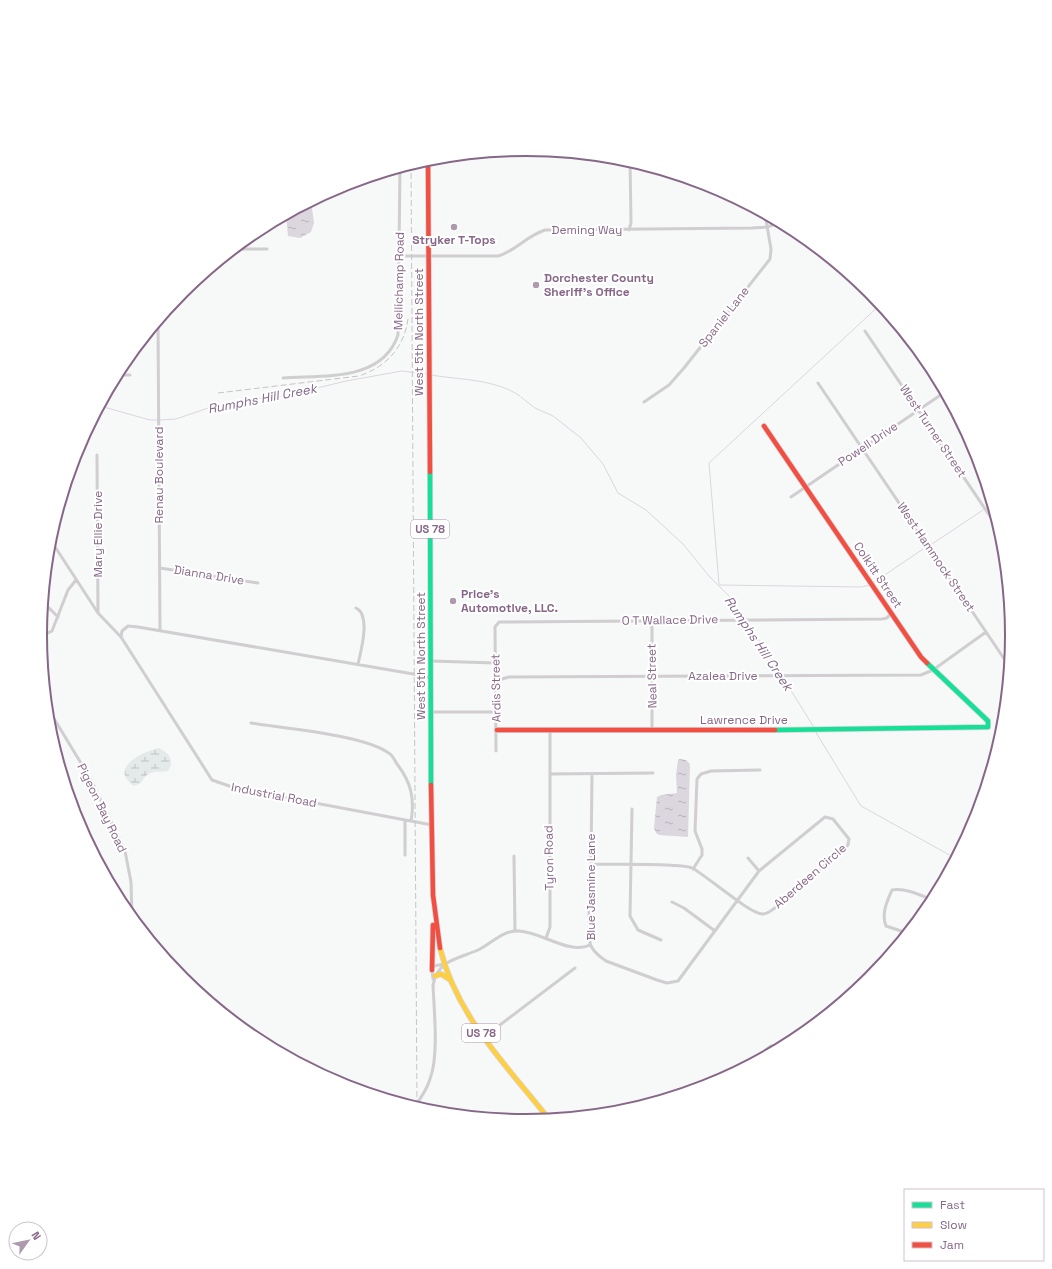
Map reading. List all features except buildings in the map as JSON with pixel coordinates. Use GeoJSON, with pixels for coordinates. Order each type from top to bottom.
{"type":"FeatureCollection","features":[{"type":"Feature","properties":{"kind":"main road","name":"West 5th North Street"},"geometry":{"type":"LineString","coordinates":[[428,166],[432,882],[434,922],[444,964],[449,978],[464,1007],[484,1037],[544,1113]]}},
{"type":"Feature","properties":{"kind":"main road","name":"Colkitt Street"},"geometry":{"type":"LineString","coordinates":[[764,426],[921,657],[989,724]]}},
{"type":"Feature","properties":{"kind":"main road","name":"Lawrence Drive"},"geometry":{"type":"LineString","coordinates":[[497,730],[986,728],[989,724]]}},
{"type":"Feature","properties":{"kind":"main road"},"geometry":{"type":"LineString","coordinates":[[432,970],[432,928],[434,922]]}},
{"type":"Feature","properties":{"kind":"main road"},"geometry":{"type":"LineString","coordinates":[[435,976],[441,974],[449,978]]}},
{"type":"Feature","properties":{"kind":"street"},"geometry":{"type":"LineString","coordinates":[[629,230],[631,223],[630,168]]}},
{"type":"Feature","properties":{"kind":"street","name":"Mellichamp Road"},"geometry":{"type":"LineString","coordinates":[[283,378],[361,371],[373,366],[387,355],[394,347],[398,335],[400,173]]}},
{"type":"Feature","properties":{"kind":"street","name":"Spaniel Lane"},"geometry":{"type":"LineString","coordinates":[[644,402],[669,385],[678,375],[766,265],[770,259],[771,249],[766,220]]}},
{"type":"Feature","properties":{"kind":"street","name":"Deming Way"},"geometry":{"type":"LineString","coordinates":[[399,256],[498,256],[512,250],[534,234],[545,230],[767,227],[774,225]]}},
{"type":"Feature","properties":{"kind":"street"},"geometry":{"type":"LineString","coordinates":[[241,249],[267,249]]}},
{"type":"Feature","properties":{"kind":"street","name":"Renau Boulevard"},"geometry":{"type":"LineString","coordinates":[[158,328],[160,630]]}},
{"type":"Feature","properties":{"kind":"street","name":"West Turner Street"},"geometry":{"type":"LineString","coordinates":[[865,331],[990,517]]}},
{"type":"Feature","properties":{"kind":"street"},"geometry":{"type":"LineString","coordinates":[[124,375],[130,375]]}},
{"type":"Feature","properties":{"kind":"street","name":"West Hammock Street"},"geometry":{"type":"LineString","coordinates":[[818,383],[1004,659]]}},
{"type":"Feature","properties":{"kind":"street","name":"Powell Drive"},"geometry":{"type":"LineString","coordinates":[[791,497],[862,447],[941,395]]}},
{"type":"Feature","properties":{"kind":"street","name":"Mary Ellie Drive"},"geometry":{"type":"LineString","coordinates":[[97,455],[98,613]]}},
{"type":"Feature","properties":{"kind":"street","name":"Industrial Road"},"geometry":{"type":"LineString","coordinates":[[55,547],[98,613],[121,637],[212,780],[235,788],[432,825]]}},
{"type":"Feature","properties":{"kind":"street","name":"Dianna Drive"},"geometry":{"type":"LineString","coordinates":[[160,568],[258,583]]}},
{"type":"Feature","properties":{"kind":"street"},"geometry":{"type":"LineString","coordinates":[[47,634],[52,631],[68,590],[76,580]]}},
{"type":"Feature","properties":{"kind":"street"},"geometry":{"type":"LineString","coordinates":[[48,607],[58,617]]}},
{"type":"Feature","properties":{"kind":"street"},"geometry":{"type":"LineString","coordinates":[[356,608],[362,613],[364,622],[364,632],[358,664]]}},
{"type":"Feature","properties":{"kind":"street","name":"O T Wallace Drive"},"geometry":{"type":"LineString","coordinates":[[496,625],[499,622],[506,621],[882,619],[888,618],[891,613]]}},
{"type":"Feature","properties":{"kind":"street","name":"Neal Street"},"geometry":{"type":"LineString","coordinates":[[650,621],[652,628],[652,730]]}},
{"type":"Feature","properties":{"kind":"street","name":"Ardis Street"},"geometry":{"type":"LineString","coordinates":[[496,625],[496,751]]}},
{"type":"Feature","properties":{"kind":"street"},"geometry":{"type":"LineString","coordinates":[[121,637],[122,631],[128,626],[160,630],[425,676],[431,679]]}},
{"type":"Feature","properties":{"kind":"street","name":"Azalea Drive"},"geometry":{"type":"LineString","coordinates":[[495,681],[509,677],[916,675],[934,670],[986,632]]}},
{"type":"Feature","properties":{"kind":"street"},"geometry":{"type":"LineString","coordinates":[[431,661],[495,663]]}},
{"type":"Feature","properties":{"kind":"street"},"geometry":{"type":"LineString","coordinates":[[431,712],[496,712]]}},
{"type":"Feature","properties":{"kind":"street","name":"Pigeon Bay Road"},"geometry":{"type":"LineString","coordinates":[[55,720],[86,772],[125,850],[131,882],[132,906]]}},
{"type":"Feature","properties":{"kind":"street"},"geometry":{"type":"LineString","coordinates":[[251,723],[368,743],[390,754],[402,770],[411,788],[414,805],[411,821]]}},
{"type":"Feature","properties":{"kind":"street","name":"Tyron Road"},"geometry":{"type":"LineString","coordinates":[[546,938],[550,927],[550,730]]}},
{"type":"Feature","properties":{"kind":"street"},"geometry":{"type":"LineString","coordinates":[[693,869],[702,855],[702,849],[695,831],[697,779],[701,774],[711,771],[760,770]]}},
{"type":"Feature","properties":{"kind":"street"},"geometry":{"type":"LineString","coordinates":[[550,776],[653,773]]}},
{"type":"Feature","properties":{"kind":"street","name":"Blue Jasmine Lane"},"geometry":{"type":"LineString","coordinates":[[592,774],[590,945],[601,958],[657,980],[674,984],[682,977],[737,900]]}},
{"type":"Feature","properties":{"kind":"street"},"geometry":{"type":"LineString","coordinates":[[632,809],[631,921],[638,930],[661,940]]}},
{"type":"Feature","properties":{"kind":"street","name":"Aberdeen Circle"},"geometry":{"type":"LineString","coordinates":[[825,817],[832,819],[849,839],[848,845],[767,913],[757,914],[737,900],[758,871],[825,817]]}},
{"type":"Feature","properties":{"kind":"street"},"geometry":{"type":"LineString","coordinates":[[405,821],[405,855]]}},
{"type":"Feature","properties":{"kind":"street"},"geometry":{"type":"LineString","coordinates":[[514,856],[515,931]]}},
{"type":"Feature","properties":{"kind":"street"},"geometry":{"type":"LineString","coordinates":[[748,858],[758,871]]}},
{"type":"Feature","properties":{"kind":"street"},"geometry":{"type":"LineString","coordinates":[[591,864],[687,866],[737,900]]}},
{"type":"Feature","properties":{"kind":"street"},"geometry":{"type":"LineString","coordinates":[[902,931],[886,926],[883,919],[892,890],[900,889],[926,898]]}},
{"type":"Feature","properties":{"kind":"street"},"geometry":{"type":"LineString","coordinates":[[672,902],[684,908],[715,931]]}},
{"type":"Feature","properties":{"kind":"street"},"geometry":{"type":"LineString","coordinates":[[418,1101],[429,1082],[432,1071],[434,1046],[432,970],[436,964],[444,964],[478,950],[500,936],[515,931],[532,933],[573,948],[584,948],[590,945]]}},
{"type":"Feature","properties":{"kind":"street"},"geometry":{"type":"LineString","coordinates":[[433,986],[435,976],[444,964]]}},
{"type":"Feature","properties":{"kind":"street"},"geometry":{"type":"LineString","coordinates":[[484,1037],[575,968]]}},
{"type":"Feature","properties":{"kind":"green space"},"geometry":{"type":"Polygon","coordinates":[[[159,748],[166,752],[170,758],[171,764],[168,771],[152,772],[146,776],[141,783],[134,786],[127,779],[125,773],[126,767],[137,757],[159,748]]]}},
{"type":"Feature","properties":{"kind":"water"},"geometry":{"type":"Polygon","coordinates":[[[312,206],[314,223],[311,232],[300,238],[288,236],[287,220],[312,206]]]}},
{"type":"Feature","properties":{"kind":"water"},"geometry":{"type":"Polygon","coordinates":[[[678,760],[686,760],[690,764],[688,837],[659,835],[656,833],[654,828],[657,797],[677,793],[676,775],[678,760]]]}},
{"type":"Feature","properties":{"kind":"waterway"},"geometry":{"type":"LineString","coordinates":[[719,584],[709,463],[876,308]]}},
{"type":"Feature","properties":{"kind":"waterway","name":"Rumphs Hill Creek"},"geometry":{"type":"LineString","coordinates":[[160,420],[176,419],[211,407],[255,399],[284,396],[346,381],[402,371],[426,374]]}},
{"type":"Feature","properties":{"kind":"waterway","name":"Rumphs Hill Creek"},"geometry":{"type":"LineString","coordinates":[[431,375],[489,383],[510,390],[520,396]]}},
{"type":"Feature","properties":{"kind":"waterway","name":"Rumphs Hill Creek"},"geometry":{"type":"LineString","coordinates":[[521,397],[535,408],[553,416],[581,438],[603,464],[618,493],[646,510],[683,544],[709,576],[729,596],[744,618]]}},
{"type":"Feature","properties":{"kind":"waterway","name":"Rumphs Hill Creek"},"geometry":{"type":"LineString","coordinates":[[104,407],[150,420],[157,420]]}},
{"type":"Feature","properties":{"kind":"waterway"},"geometry":{"type":"LineString","coordinates":[[929,546],[983,510]]}},
{"type":"Feature","properties":{"kind":"waterway"},"geometry":{"type":"LineString","coordinates":[[873,583],[926,547]]}},
{"type":"Feature","properties":{"kind":"waterway"},"geometry":{"type":"LineString","coordinates":[[719,585],[861,587],[870,585]]}},
{"type":"Feature","properties":{"kind":"waterway","name":"Rumphs Hill Creek"},"geometry":{"type":"LineString","coordinates":[[746,621],[813,726]]}},
{"type":"Feature","properties":{"kind":"waterway","name":"Rumphs Hill Creek"},"geometry":{"type":"LineString","coordinates":[[815,731],[861,806],[951,856]]}},
{"type":"Feature","properties":{"kind":"railway"},"geometry":{"type":"LineString","coordinates":[[411,170],[417,1100]]}},
{"type":"Feature","properties":{"kind":"railway"},"geometry":{"type":"LineString","coordinates":[[218,393],[359,376],[369,372],[385,362],[392,355],[402,339],[408,319]]}},
{"type":"Feature","properties":{"kind":"traffic: fast"},"geometry":{"type":"LineString","coordinates":[[430,472],[431,785]]}},
{"type":"Feature","properties":{"kind":"traffic: fast"},"geometry":{"type":"LineString","coordinates":[[775,730],[988,727],[988,721],[927,663]]}},
{"type":"Feature","properties":{"kind":"traffic: slow"},"geometry":{"type":"LineString","coordinates":[[440,948],[448,972],[470,1017],[500,1059],[544,1113]]}},
{"type":"Feature","properties":{"kind":"traffic: slow"},"geometry":{"type":"LineString","coordinates":[[435,976],[441,974],[449,979]]}},
{"type":"Feature","properties":{"kind":"traffic: jam"},"geometry":{"type":"LineString","coordinates":[[428,166],[430,472]]}},
{"type":"Feature","properties":{"kind":"traffic: jam"},"geometry":{"type":"LineString","coordinates":[[764,426],[921,657],[927,663]]}},
{"type":"Feature","properties":{"kind":"traffic: jam"},"geometry":{"type":"LineString","coordinates":[[497,730],[775,730]]}},
{"type":"Feature","properties":{"kind":"traffic: jam"},"geometry":{"type":"LineString","coordinates":[[431,785],[433,895],[440,948]]}},
{"type":"Feature","properties":{"kind":"traffic: jam"},"geometry":{"type":"LineString","coordinates":[[432,970],[433,925]]}},
{"type":"Feature","properties":{"kind":"place","name":"Stryker T-Tops"},"geometry":{"type":"Point","coordinates":[454,227]}},
{"type":"Feature","properties":{"kind":"place","name":"Dorchester County Sheriff's Office"},"geometry":{"type":"Point","coordinates":[536,285]}},
{"type":"Feature","properties":{"kind":"place","name":"Price's Automotive, LLC."},"geometry":{"type":"Point","coordinates":[453,601]}}]}
